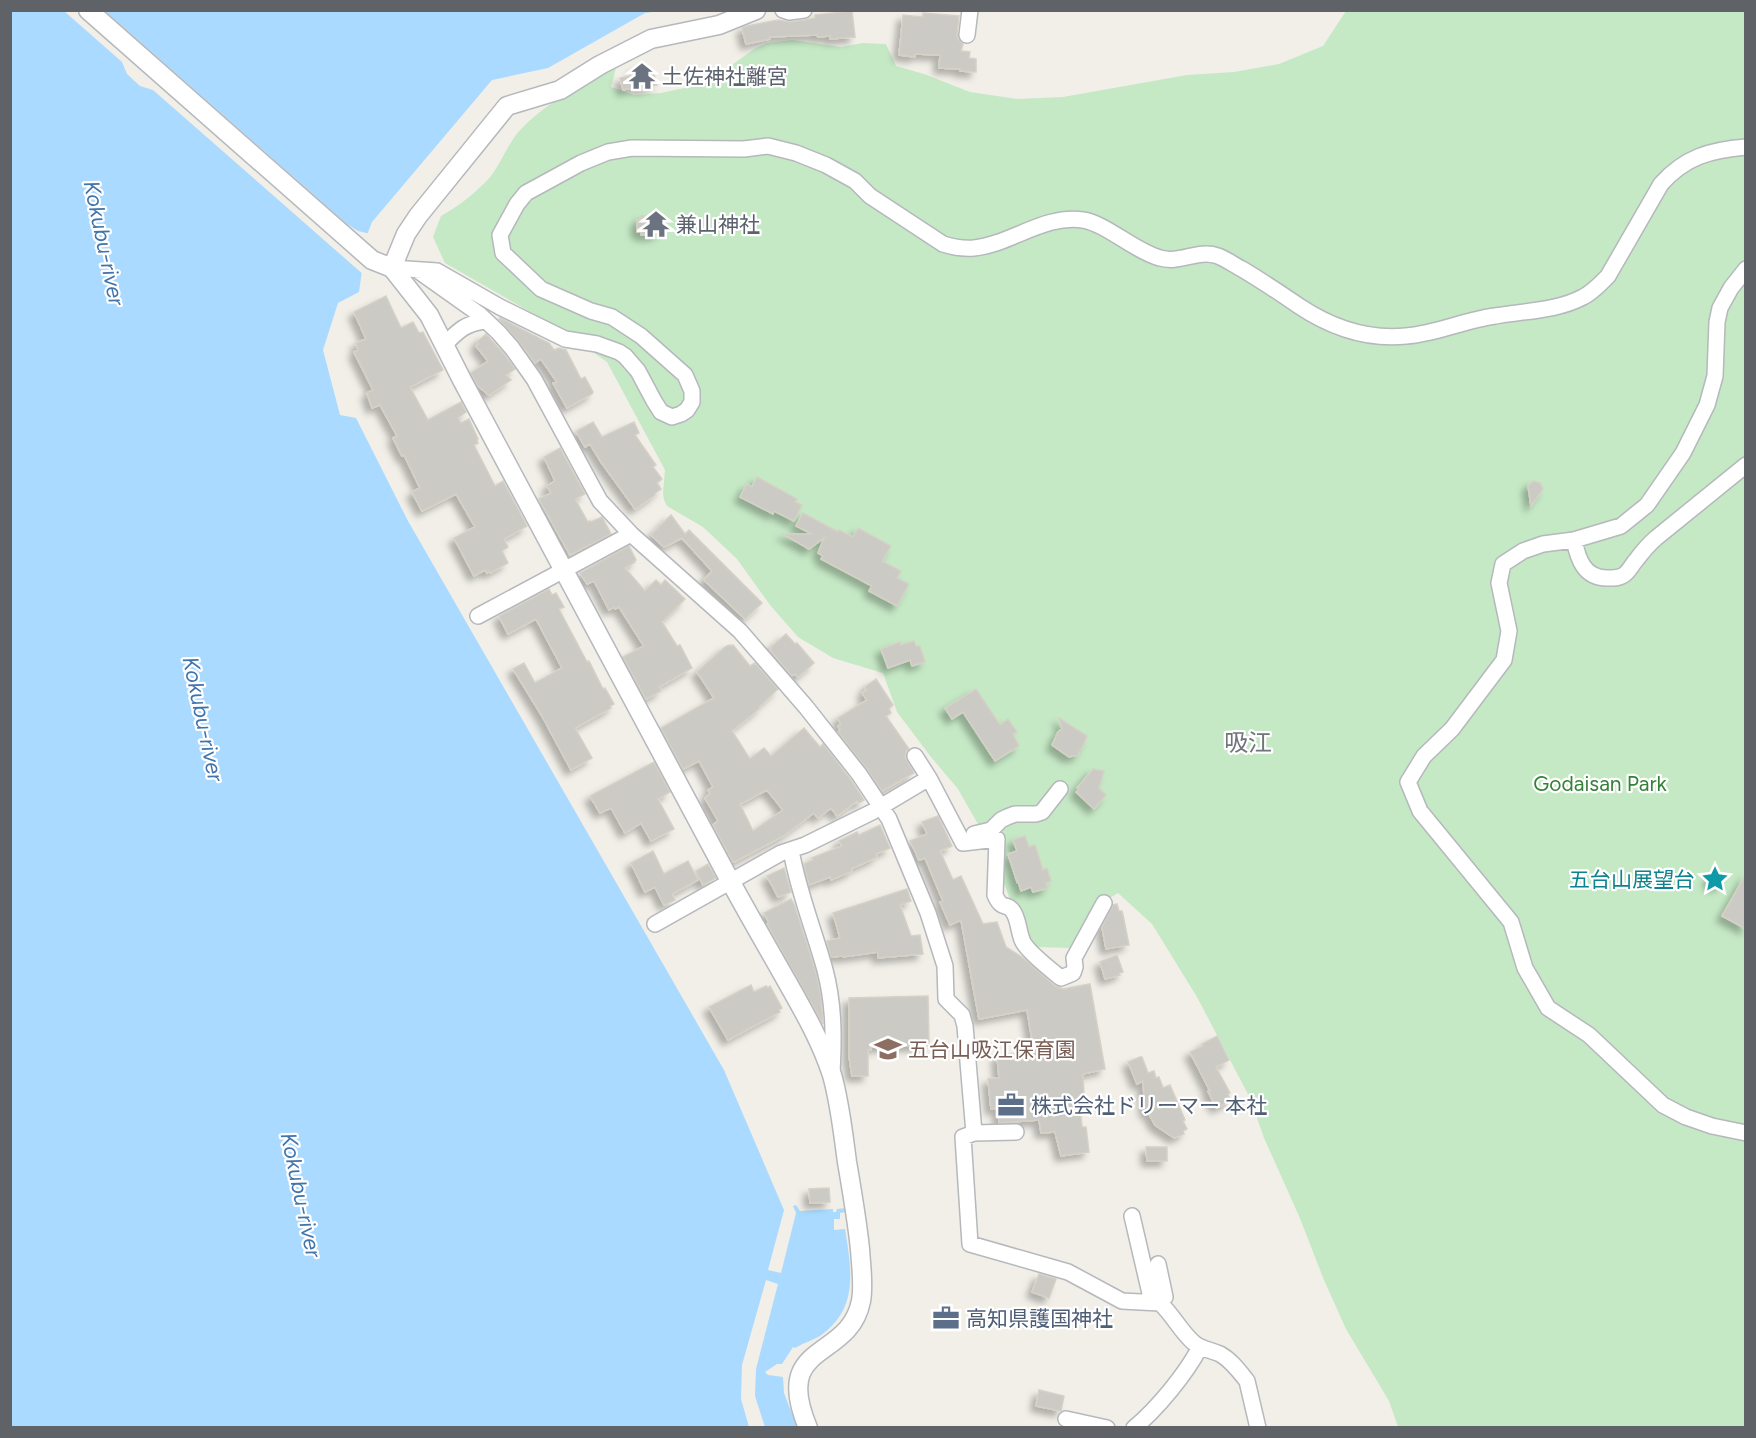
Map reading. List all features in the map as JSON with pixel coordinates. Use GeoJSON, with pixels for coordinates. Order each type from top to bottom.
{"type":"FeatureCollection","features":[{"type":"Feature","properties":{"kind":"street"},"geometry":{"type":"LineString","coordinates":[[88,10],[372,260],[392,268],[436,271],[500,307],[565,339],[597,344],[619,352],[639,371],[661,412],[672,417],[687,410],[692,402],[692,391],[685,375],[640,336],[612,316],[583,308],[542,289],[503,254],[500,235],[503,227],[526,193],[581,163],[608,152],[632,148],[744,149],[768,146],[796,153],[826,165],[855,181],[870,196],[924,232],[943,244],[956,247],[974,248],[1053,222],[1066,219],[1083,220],[1096,224],[1143,252],[1162,259],[1173,260],[1196,254],[1220,256],[1332,325],[1361,334],[1383,337],[1408,336],[1492,316],[1547,308],[1583,297],[1608,276],[1661,184],[1671,173],[1702,155],[1720,149],[1746,147]]}},
{"type":"Feature","properties":{"kind":"street"},"geometry":{"type":"LineString","coordinates":[[392,268],[406,234],[418,216],[507,105],[560,90],[600,65],[651,39],[719,25],[756,10]]}},
{"type":"Feature","properties":{"kind":"street"},"geometry":{"type":"LineString","coordinates":[[783,10],[789,12],[804,10]]}},
{"type":"Feature","properties":{"kind":"street"},"geometry":{"type":"LineString","coordinates":[[967,35],[970,10]]}},
{"type":"Feature","properties":{"kind":"street"},"geometry":{"type":"LineString","coordinates":[[392,268],[429,315],[445,344],[462,380],[730,881],[815,1033],[832,1075]]}},
{"type":"Feature","properties":{"kind":"street"},"geometry":{"type":"LineString","coordinates":[[1746,269],[1731,288],[1720,308],[1717,322],[1715,376],[1707,405],[1683,453],[1647,505],[1621,526],[1574,540],[1543,544],[1523,551],[1503,564],[1499,582],[1509,631],[1504,660],[1452,729],[1424,756],[1408,783],[1420,811],[1511,922],[1525,968],[1548,1008],[1589,1035],[1663,1105],[1686,1118],[1746,1133]]}},
{"type":"Feature","properties":{"kind":"street"},"geometry":{"type":"LineString","coordinates":[[417,270],[486,321],[512,348],[534,379],[600,501],[631,534],[740,631],[812,715],[882,806],[903,850],[936,934],[945,966],[946,999],[962,1015],[975,1133]]}},
{"type":"Feature","properties":{"kind":"street"},"geometry":{"type":"LineString","coordinates":[[445,344],[457,332],[470,324],[486,321]]}},
{"type":"Feature","properties":{"kind":"street"},"geometry":{"type":"LineString","coordinates":[[1574,540],[1578,559],[1589,573],[1605,579],[1617,578],[1625,574],[1656,537],[1746,465]]}},
{"type":"Feature","properties":{"kind":"street"},"geometry":{"type":"LineString","coordinates":[[478,616],[631,534]]}},
{"type":"Feature","properties":{"kind":"street"},"geometry":{"type":"LineString","coordinates":[[915,756],[963,843],[997,838],[995,895],[1002,906],[1009,907],[1013,912],[1026,946],[1046,967],[1061,978],[1073,973],[1074,958],[1104,903]]}},
{"type":"Feature","properties":{"kind":"street"},"geometry":{"type":"LineString","coordinates":[[655,924],[781,853],[806,845],[882,806],[929,778]]}},
{"type":"Feature","properties":{"kind":"street"},"geometry":{"type":"LineString","coordinates":[[960,837],[991,830],[1001,820],[1015,814],[1042,812],[1060,789]]}},
{"type":"Feature","properties":{"kind":"street"},"geometry":{"type":"LineString","coordinates":[[791,850],[794,871],[829,987],[834,1031],[832,1075],[856,1217],[862,1293],[852,1324],[816,1354],[799,1377],[798,1400],[808,1428]]}},
{"type":"Feature","properties":{"kind":"street"},"geometry":{"type":"LineString","coordinates":[[1016,1132],[975,1133],[963,1137],[970,1244],[1068,1272],[1122,1301],[1156,1303],[1171,1313],[1192,1341],[1228,1360],[1247,1381],[1258,1428]]}},
{"type":"Feature","properties":{"kind":"street"},"geometry":{"type":"LineString","coordinates":[[1132,1216],[1156,1303]]}},
{"type":"Feature","properties":{"kind":"street"},"geometry":{"type":"LineString","coordinates":[[1156,1303],[1165,1297],[1158,1264]]}},
{"type":"Feature","properties":{"kind":"street"},"geometry":{"type":"LineString","coordinates":[[1134,1428],[1161,1401],[1194,1360],[1200,1347]]}},
{"type":"Feature","properties":{"kind":"street"},"geometry":{"type":"LineString","coordinates":[[1066,1419],[1107,1428]]}},
{"type":"Feature","properties":{"kind":"green space","name":"Godaisan Park"},"geometry":{"type":"Polygon","coordinates":[[[1346,11],[1745,11],[1745,1427],[1398,1427],[1389,1401],[1346,1329],[1264,1138],[1250,1098],[1197,997],[1152,924],[1118,893],[1093,908],[1072,948],[1037,947],[1025,939],[983,833],[958,789],[897,712],[883,673],[833,658],[798,637],[770,605],[737,559],[703,527],[667,506],[663,493],[665,470],[607,362],[560,329],[445,263],[433,237],[441,216],[468,198],[486,182],[514,137],[524,126],[557,100],[617,64],[611,87],[634,95],[661,93],[694,86],[725,70],[754,49],[767,43],[792,40],[841,47],[863,43],[886,44],[896,66],[970,92],[1017,99],[1063,97],[1187,75],[1234,72],[1279,64],[1323,46],[1346,11]]]}},
{"type":"Feature","properties":{"kind":"water","name":"Kokubu-river"},"geometry":{"type":"Polygon","coordinates":[[[10,11],[659,11],[645,13],[548,68],[492,80],[372,222],[367,235],[359,292],[338,303],[323,350],[340,415],[356,418],[408,521],[724,1070],[784,1210],[768,1270],[781,1273],[796,1213],[793,1206],[796,1205],[800,1211],[833,1209],[833,1212],[836,1212],[837,1209],[846,1208],[846,1212],[840,1213],[840,1219],[834,1219],[834,1230],[845,1229],[849,1257],[850,1285],[843,1311],[824,1333],[793,1347],[782,1364],[777,1364],[765,1372],[768,1375],[783,1377],[784,1393],[797,1427],[765,1427],[755,1396],[756,1369],[778,1284],[766,1280],[742,1365],[741,1399],[749,1427],[11,1427],[10,11]]]}},
{"type":"Feature","properties":{"kind":"pier"},"geometry":{"type":"Polygon","coordinates":[[[64,11],[105,11],[347,224],[358,231],[371,234],[365,276],[153,90],[140,86],[127,74],[122,62],[64,11]]]}},
{"type":"Feature","properties":{"kind":"building"},"geometry":{"type":"Polygon","coordinates":[[[852,11],[855,37],[830,39],[830,36],[818,37],[817,35],[769,37],[770,39],[746,44],[742,28],[778,20],[790,22],[815,18],[815,15],[852,11]]]}},
{"type":"Feature","properties":{"kind":"building"},"geometry":{"type":"Polygon","coordinates":[[[923,13],[959,16],[957,34],[963,44],[961,51],[970,52],[969,58],[976,59],[976,72],[939,68],[940,55],[915,54],[915,57],[899,55],[903,15],[923,17],[923,13]]]}},
{"type":"Feature","properties":{"kind":"building","name":"土佐神社離宮"},"geometry":{"type":"Polygon","coordinates":[[[647,65],[649,72],[653,71],[657,85],[623,90],[620,78],[635,75],[633,69],[647,65]]]}},
{"type":"Feature","properties":{"kind":"building","name":"兼山神社"},"geometry":{"type":"Polygon","coordinates":[[[641,216],[661,217],[661,232],[656,232],[656,235],[641,235],[641,232],[637,232],[637,220],[641,220],[641,216]]]}},
{"type":"Feature","properties":{"kind":"building"},"geometry":{"type":"Polygon","coordinates":[[[386,296],[401,328],[413,322],[419,333],[423,332],[443,370],[410,387],[428,420],[461,402],[466,412],[458,418],[461,423],[469,419],[478,439],[478,443],[474,445],[495,486],[503,481],[527,526],[504,539],[508,547],[502,551],[508,563],[490,573],[485,570],[474,576],[454,538],[475,527],[456,494],[422,511],[412,492],[420,488],[393,438],[397,436],[380,405],[372,408],[367,393],[373,390],[354,352],[358,350],[356,343],[366,339],[354,312],[386,296]]]}},
{"type":"Feature","properties":{"kind":"building"},"geometry":{"type":"Polygon","coordinates":[[[500,318],[549,343],[554,350],[559,348],[566,350],[581,379],[585,377],[592,394],[567,408],[553,383],[557,382],[541,359],[535,363],[500,318]]]}},
{"type":"Feature","properties":{"kind":"building"},"geometry":{"type":"Polygon","coordinates":[[[486,334],[515,369],[506,375],[511,380],[489,395],[478,386],[471,373],[488,361],[476,346],[486,334]]]}},
{"type":"Feature","properties":{"kind":"building"},"geometry":{"type":"Polygon","coordinates":[[[593,422],[602,437],[634,422],[639,433],[635,435],[656,465],[653,467],[662,479],[657,483],[661,489],[635,509],[590,444],[585,447],[577,433],[593,422]]]}},
{"type":"Feature","properties":{"kind":"building"},"geometry":{"type":"Polygon","coordinates":[[[560,448],[585,494],[575,499],[588,522],[602,517],[611,534],[570,555],[539,499],[551,493],[547,486],[555,481],[544,457],[560,448]]]}},
{"type":"Feature","properties":{"kind":"building"},"geometry":{"type":"Polygon","coordinates":[[[757,477],[797,499],[795,502],[802,505],[794,521],[774,511],[773,514],[740,497],[747,484],[752,487],[757,477]]]}},
{"type":"Feature","properties":{"kind":"building"},"geometry":{"type":"Polygon","coordinates":[[[1533,481],[1540,483],[1543,489],[1531,506],[1528,486],[1533,481]]]}},
{"type":"Feature","properties":{"kind":"building"},"geometry":{"type":"Polygon","coordinates":[[[803,513],[838,532],[839,530],[853,537],[858,528],[891,546],[882,561],[901,571],[897,578],[909,584],[897,606],[869,591],[872,586],[821,559],[823,556],[818,553],[824,538],[809,549],[783,534],[812,534],[796,526],[803,513]]]}},
{"type":"Feature","properties":{"kind":"building"},"geometry":{"type":"Polygon","coordinates":[[[671,515],[685,534],[689,530],[762,603],[745,619],[704,580],[712,571],[682,538],[664,547],[651,535],[671,515]]]}},
{"type":"Feature","properties":{"kind":"building"},"geometry":{"type":"Polygon","coordinates":[[[629,546],[636,560],[625,568],[645,591],[656,580],[661,585],[665,580],[685,599],[662,622],[677,646],[680,645],[692,668],[659,687],[661,691],[646,699],[623,657],[644,646],[619,607],[609,610],[594,581],[587,584],[580,573],[629,546]]]}},
{"type":"Feature","properties":{"kind":"building"},"geometry":{"type":"Polygon","coordinates":[[[549,589],[552,595],[556,593],[564,607],[559,609],[587,662],[589,661],[603,689],[605,688],[614,704],[610,706],[611,708],[575,728],[592,758],[571,770],[513,669],[524,663],[535,683],[562,668],[536,619],[508,634],[499,616],[549,589]]]}},
{"type":"Feature","properties":{"kind":"building"},"geometry":{"type":"Polygon","coordinates":[[[786,634],[814,663],[798,677],[795,674],[792,676],[770,650],[786,634]]]}},
{"type":"Feature","properties":{"kind":"building"},"geometry":{"type":"Polygon","coordinates":[[[914,641],[916,646],[920,646],[925,662],[912,666],[910,660],[888,668],[881,649],[900,642],[901,645],[914,641]]]}},
{"type":"Feature","properties":{"kind":"building"},"geometry":{"type":"Polygon","coordinates":[[[733,645],[750,666],[755,663],[778,689],[760,708],[732,731],[750,759],[764,748],[771,756],[804,728],[820,747],[823,744],[864,800],[859,803],[857,801],[837,816],[831,808],[818,818],[814,813],[783,836],[734,862],[713,825],[718,821],[705,798],[710,794],[708,790],[713,787],[699,761],[683,769],[661,728],[714,698],[697,672],[725,647],[733,645]],[[767,790],[740,804],[753,831],[783,810],[767,790]]]}},
{"type":"Feature","properties":{"kind":"building"},"geometry":{"type":"Polygon","coordinates":[[[876,679],[893,705],[889,709],[891,713],[886,716],[909,749],[905,757],[914,773],[882,791],[838,732],[840,730],[838,726],[841,724],[838,718],[867,700],[862,693],[867,690],[865,687],[876,679]]]}},
{"type":"Feature","properties":{"kind":"building"},"geometry":{"type":"Polygon","coordinates":[[[976,689],[1000,725],[1008,719],[1017,732],[1013,734],[1019,746],[995,761],[963,712],[952,719],[945,708],[976,689]]]}},
{"type":"Feature","properties":{"kind":"building"},"geometry":{"type":"Polygon","coordinates":[[[1059,718],[1087,736],[1082,748],[1078,751],[1079,755],[1069,757],[1052,745],[1058,732],[1062,729],[1059,718]]]}},
{"type":"Feature","properties":{"kind":"building"},"geometry":{"type":"Polygon","coordinates":[[[654,762],[670,792],[658,799],[674,829],[651,841],[641,823],[625,833],[611,808],[600,813],[590,796],[654,762]]]}},
{"type":"Feature","properties":{"kind":"building"},"geometry":{"type":"Polygon","coordinates":[[[1093,769],[1104,771],[1099,788],[1106,795],[1094,809],[1076,792],[1093,769]]]}},
{"type":"Feature","properties":{"kind":"building"},"geometry":{"type":"Polygon","coordinates":[[[938,816],[952,846],[940,851],[953,880],[961,876],[983,924],[997,922],[1006,947],[1022,957],[1055,986],[1063,989],[1090,984],[1105,1069],[1083,1074],[1084,1095],[1079,1095],[1082,1127],[1086,1127],[1089,1152],[1061,1156],[1055,1132],[1041,1133],[1039,1120],[999,1123],[998,1108],[991,1109],[988,1079],[999,1078],[997,1055],[1034,1052],[1027,1010],[979,1019],[961,920],[950,925],[940,902],[943,901],[925,858],[919,860],[910,841],[927,834],[922,822],[938,816]]]}},
{"type":"Feature","properties":{"kind":"building"},"geometry":{"type":"Polygon","coordinates":[[[880,825],[890,848],[851,869],[852,871],[831,880],[830,877],[809,885],[804,864],[813,860],[812,858],[842,846],[839,841],[857,832],[859,835],[880,825]]]}},
{"type":"Feature","properties":{"kind":"building"},"geometry":{"type":"Polygon","coordinates":[[[1025,836],[1029,847],[1035,845],[1043,870],[1047,868],[1051,881],[1046,883],[1048,888],[1033,892],[1031,887],[1021,891],[1017,882],[1008,854],[1017,851],[1013,840],[1025,836]]]}},
{"type":"Feature","properties":{"kind":"building"},"geometry":{"type":"Polygon","coordinates":[[[653,851],[664,874],[688,861],[698,880],[672,894],[675,900],[664,905],[655,887],[645,892],[631,863],[653,851]]]}},
{"type":"Feature","properties":{"kind":"building"},"geometry":{"type":"Polygon","coordinates":[[[708,864],[716,878],[703,885],[696,871],[708,864]]]}},
{"type":"Feature","properties":{"kind":"building"},"geometry":{"type":"Polygon","coordinates":[[[784,868],[791,892],[778,897],[767,876],[784,868]]]}},
{"type":"Feature","properties":{"kind":"building"},"geometry":{"type":"Polygon","coordinates":[[[1717,872],[1722,876],[1723,884],[1715,886],[1710,884],[1709,878],[1717,872]]]}},
{"type":"Feature","properties":{"kind":"building"},"geometry":{"type":"Polygon","coordinates":[[[1746,874],[1746,929],[1722,916],[1746,874]]]}},
{"type":"Feature","properties":{"kind":"building"},"geometry":{"type":"Polygon","coordinates":[[[907,889],[911,901],[900,905],[911,936],[920,935],[923,954],[878,958],[878,952],[831,957],[827,941],[840,938],[833,913],[907,889]]]}},
{"type":"Feature","properties":{"kind":"building"},"geometry":{"type":"Polygon","coordinates":[[[791,899],[816,972],[823,1024],[767,924],[769,923],[764,913],[791,899]]]}},
{"type":"Feature","properties":{"kind":"building"},"geometry":{"type":"Polygon","coordinates":[[[1117,904],[1119,911],[1122,911],[1129,945],[1106,949],[1102,927],[1113,905],[1117,904]]]}},
{"type":"Feature","properties":{"kind":"building"},"geometry":{"type":"Polygon","coordinates":[[[1117,955],[1123,972],[1105,979],[1100,962],[1117,955]]]}},
{"type":"Feature","properties":{"kind":"building"},"geometry":{"type":"Polygon","coordinates":[[[751,985],[754,992],[770,986],[782,1008],[780,1012],[728,1040],[709,1007],[751,985]]]}},
{"type":"Feature","properties":{"kind":"building"},"geometry":{"type":"Polygon","coordinates":[[[928,996],[929,1045],[870,1047],[868,1076],[852,1076],[849,1056],[849,998],[928,996]]]}},
{"type":"Feature","properties":{"kind":"building"},"geometry":{"type":"Polygon","coordinates":[[[1217,1036],[1229,1060],[1216,1067],[1230,1093],[1228,1094],[1231,1101],[1216,1108],[1190,1052],[1217,1036]]]}},
{"type":"Feature","properties":{"kind":"building"},"geometry":{"type":"Polygon","coordinates":[[[1140,1057],[1148,1073],[1154,1071],[1156,1078],[1159,1077],[1163,1088],[1170,1085],[1185,1120],[1183,1121],[1187,1129],[1183,1131],[1184,1134],[1174,1138],[1155,1125],[1148,1112],[1145,1112],[1143,1081],[1137,1084],[1128,1062],[1140,1057]]]}},
{"type":"Feature","properties":{"kind":"building"},"geometry":{"type":"Polygon","coordinates":[[[1146,1147],[1167,1147],[1167,1161],[1147,1161],[1146,1147]]]}},
{"type":"Feature","properties":{"kind":"building"},"geometry":{"type":"Polygon","coordinates":[[[829,1188],[830,1202],[810,1203],[809,1189],[829,1188]]]}},
{"type":"Feature","properties":{"kind":"building"},"geometry":{"type":"Polygon","coordinates":[[[1039,1274],[1056,1279],[1049,1298],[1032,1292],[1039,1274]]]}},
{"type":"Feature","properties":{"kind":"building"},"geometry":{"type":"Polygon","coordinates":[[[1039,1390],[1064,1396],[1061,1411],[1036,1406],[1039,1390]]]}},
{"type":"Feature","properties":{"kind":"place","name":"土佐神社離宮"},"geometry":{"type":"Point","coordinates":[642,76]}},
{"type":"Feature","properties":{"kind":"place","name":"兼山神社"},"geometry":{"type":"Point","coordinates":[656,224]}},
{"type":"Feature","properties":{"kind":"place","name":"五台山展望台"},"geometry":{"type":"Point","coordinates":[1715,879]}},
{"type":"Feature","properties":{"kind":"place","name":"五台山吸江保育園"},"geometry":{"type":"Point","coordinates":[888,1049]}},
{"type":"Feature","properties":{"kind":"place","name":"株式会社ドリーマー 本社"},"geometry":{"type":"Point","coordinates":[1011,1105]}},
{"type":"Feature","properties":{"kind":"place","name":"高知県護国神社"},"geometry":{"type":"Point","coordinates":[946,1318]}},
{"type":"Feature","properties":{"kind":"district","name":"吸江"},"geometry":{"type":"Point","coordinates":[1248,742]}}]}
